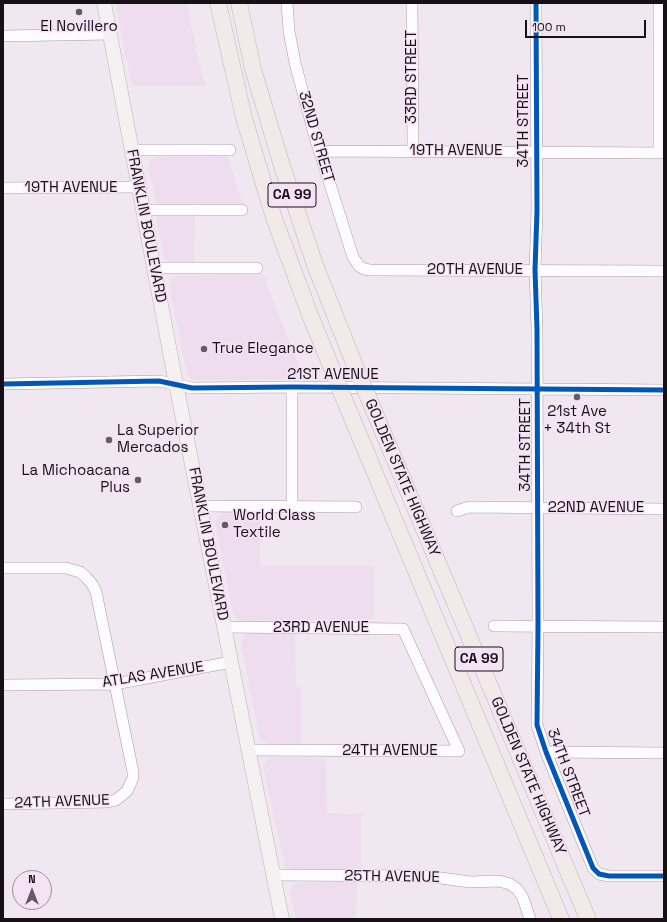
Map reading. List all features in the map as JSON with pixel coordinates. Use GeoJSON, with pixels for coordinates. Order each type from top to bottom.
{"type":"FeatureCollection","features":[{"type":"Feature","properties":{"kind":"highway","name":"GOLDEN STATE HIGHWAY"},"geometry":{"type":"LineString","coordinates":[[218,3],[244,118],[274,218],[310,315],[561,919]]}},
{"type":"Feature","properties":{"kind":"highway","name":"GOLDEN STATE HIGHWAY"},"geometry":{"type":"LineString","coordinates":[[239,3],[253,69],[282,166],[315,265],[361,381],[588,919]]}},
{"type":"Feature","properties":{"kind":"main road","name":"FRANKLIN BOULEVARD"},"geometry":{"type":"LineString","coordinates":[[104,3],[176,384],[282,919]]}},
{"type":"Feature","properties":{"kind":"street","name":"32ND STREET"},"geometry":{"type":"LineString","coordinates":[[287,3],[289,31],[295,63],[319,151],[353,257],[359,266]]}},
{"type":"Feature","properties":{"kind":"street","name":"33RD STREET"},"geometry":{"type":"LineString","coordinates":[[412,3],[413,151]]}},
{"type":"Feature","properties":{"kind":"street","name":"34TH STREET"},"geometry":{"type":"LineString","coordinates":[[536,3],[537,152],[535,270],[537,329],[538,508],[537,725],[546,752],[592,868],[599,874],[609,876],[664,876]]}},
{"type":"Feature","properties":{"kind":"street"},"geometry":{"type":"LineString","coordinates":[[659,3],[662,153]]}},
{"type":"Feature","properties":{"kind":"street"},"geometry":{"type":"LineString","coordinates":[[3,36],[110,34]]}},
{"type":"Feature","properties":{"kind":"street"},"geometry":{"type":"LineString","coordinates":[[132,150],[230,150]]}},
{"type":"Feature","properties":{"kind":"street","name":"19TH AVENUE"},"geometry":{"type":"LineString","coordinates":[[319,151],[662,153]]}},
{"type":"Feature","properties":{"kind":"street","name":"19TH AVENUE"},"geometry":{"type":"LineString","coordinates":[[3,188],[139,187]]}},
{"type":"Feature","properties":{"kind":"street"},"geometry":{"type":"LineString","coordinates":[[143,210],[242,210]]}},
{"type":"Feature","properties":{"kind":"street","name":"20TH AVENUE"},"geometry":{"type":"LineString","coordinates":[[359,266],[370,270],[664,271]]}},
{"type":"Feature","properties":{"kind":"street"},"geometry":{"type":"LineString","coordinates":[[154,268],[257,268]]}},
{"type":"Feature","properties":{"kind":"street","name":"21ST AVENUE"},"geometry":{"type":"LineString","coordinates":[[3,384],[159,381],[192,388],[292,386],[664,390]]}},
{"type":"Feature","properties":{"kind":"street"},"geometry":{"type":"LineString","coordinates":[[292,386],[292,507]]}},
{"type":"Feature","properties":{"kind":"street"},"geometry":{"type":"LineString","coordinates":[[200,506],[356,507]]}},
{"type":"Feature","properties":{"kind":"street","name":"22ND AVENUE"},"geometry":{"type":"LineString","coordinates":[[457,511],[469,507],[664,509]]}},
{"type":"Feature","properties":{"kind":"street"},"geometry":{"type":"LineString","coordinates":[[3,568],[66,568],[80,572],[86,577],[96,592],[115,684]]}},
{"type":"Feature","properties":{"kind":"street"},"geometry":{"type":"LineString","coordinates":[[494,626],[664,627]]}},
{"type":"Feature","properties":{"kind":"street","name":"23RD AVENUE"},"geometry":{"type":"LineString","coordinates":[[224,627],[403,628],[459,751]]}},
{"type":"Feature","properties":{"kind":"street","name":"ATLAS AVENUE"},"geometry":{"type":"LineString","coordinates":[[3,685],[115,684],[231,662]]}},
{"type":"Feature","properties":{"kind":"street","name":"24TH AVENUE"},"geometry":{"type":"LineString","coordinates":[[3,804],[108,802],[116,800],[122,796],[130,786],[133,772],[115,684]]}},
{"type":"Feature","properties":{"kind":"street","name":"24TH AVENUE"},"geometry":{"type":"LineString","coordinates":[[248,750],[459,751]]}},
{"type":"Feature","properties":{"kind":"street"},"geometry":{"type":"LineString","coordinates":[[546,752],[664,753]]}},
{"type":"Feature","properties":{"kind":"street","name":"25TH AVENUE"},"geometry":{"type":"LineString","coordinates":[[273,875],[426,876],[470,882],[499,881],[510,884],[517,889],[523,898],[530,919]]}},
{"type":"Feature","properties":{"kind":"shaded area"},"geometry":{"type":"Polygon","coordinates":[[[115,3],[187,3],[198,59],[206,86],[132,86],[115,3]]]}},
{"type":"Feature","properties":{"kind":"shaded area"},"geometry":{"type":"Polygon","coordinates":[[[228,156],[243,206],[157,205],[148,166],[150,159],[156,157],[228,156]]]}},
{"type":"Feature","properties":{"kind":"shaded area"},"geometry":{"type":"Polygon","coordinates":[[[155,213],[195,213],[194,263],[173,263],[167,261],[164,257],[155,213]]]}},
{"type":"Feature","properties":{"kind":"shaded area"},"geometry":{"type":"Polygon","coordinates":[[[263,274],[304,379],[193,380],[187,375],[169,286],[172,279],[177,275],[263,274]]]}},
{"type":"Feature","properties":{"kind":"shaded area"},"geometry":{"type":"Polygon","coordinates":[[[224,512],[260,513],[260,566],[374,566],[374,619],[240,621],[233,614],[215,522],[219,515],[224,512]]]}},
{"type":"Feature","properties":{"kind":"shaded area"},"geometry":{"type":"Polygon","coordinates":[[[252,632],[295,632],[296,687],[301,687],[301,746],[271,745],[261,740],[241,643],[243,636],[252,632]]]}},
{"type":"Feature","properties":{"kind":"shaded area"},"geometry":{"type":"Polygon","coordinates":[[[272,757],[326,758],[327,813],[361,814],[361,869],[291,869],[285,867],[263,767],[267,759],[272,757]]]}},
{"type":"Feature","properties":{"kind":"shaded area"},"geometry":{"type":"Polygon","coordinates":[[[357,882],[356,919],[296,919],[290,894],[293,885],[298,883],[357,882]]]}},
{"type":"Feature","properties":{"kind":"cycle path"},"geometry":{"type":"LineString","coordinates":[[536,3],[537,211],[535,270],[537,329],[537,725],[546,752],[593,868],[599,874],[609,876],[664,876]]}},
{"type":"Feature","properties":{"kind":"cycle path"},"geometry":{"type":"LineString","coordinates":[[3,384],[159,381],[192,388],[292,387],[664,390]]}},
{"type":"Feature","properties":{"kind":"place","name":"El Novillero"},"geometry":{"type":"Point","coordinates":[79,12]}},
{"type":"Feature","properties":{"kind":"place","name":"True Elegance"},"geometry":{"type":"Point","coordinates":[204,349]}},
{"type":"Feature","properties":{"kind":"place","name":"21st Ave + 34th St"},"geometry":{"type":"Point","coordinates":[577,397]}},
{"type":"Feature","properties":{"kind":"place","name":"La Superior Mercados"},"geometry":{"type":"Point","coordinates":[109,440]}},
{"type":"Feature","properties":{"kind":"place","name":"La Michoacana Plus"},"geometry":{"type":"Point","coordinates":[138,480]}},
{"type":"Feature","properties":{"kind":"place","name":"World Class Textile"},"geometry":{"type":"Point","coordinates":[225,525]}}]}
